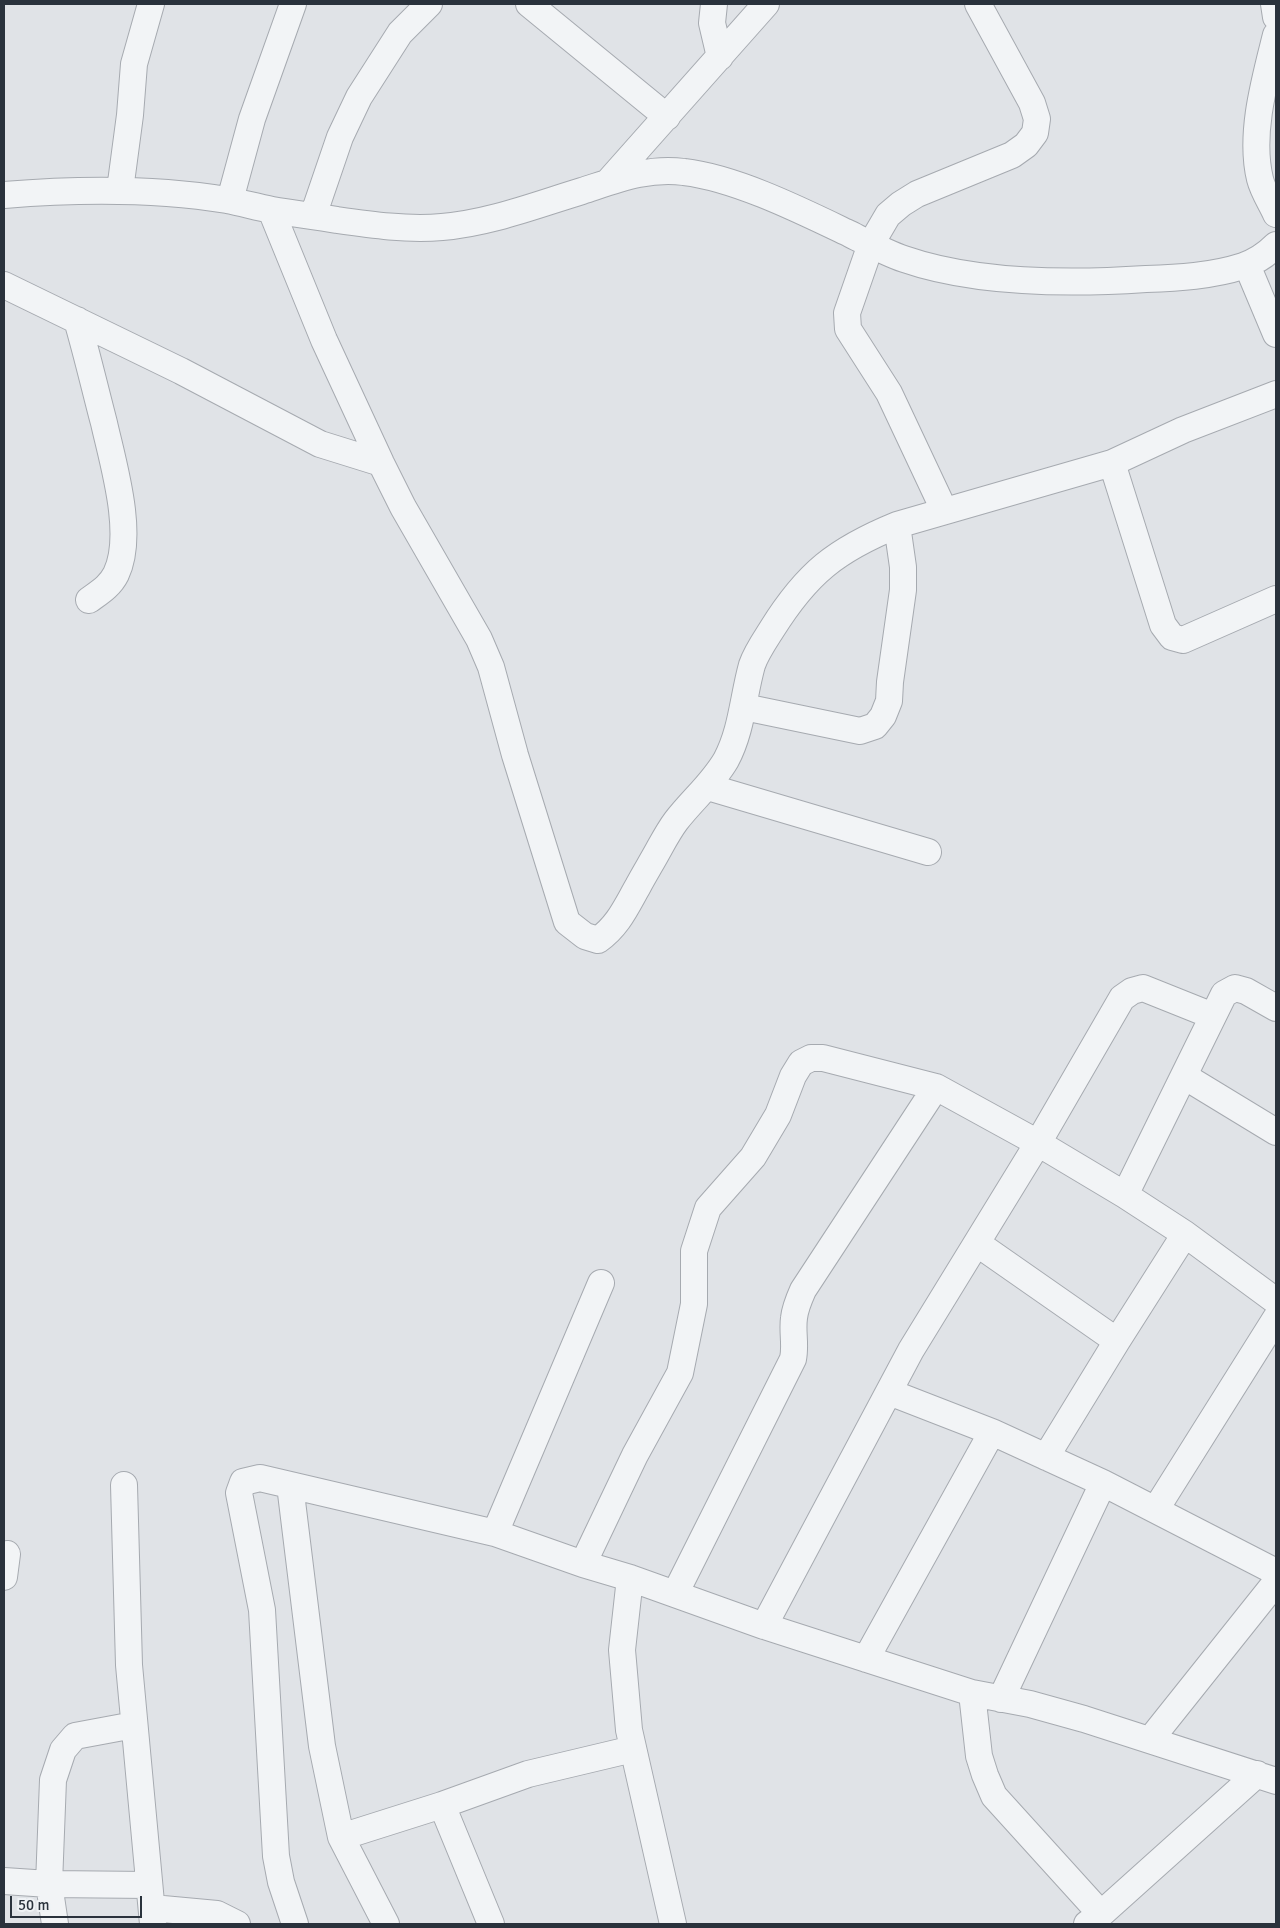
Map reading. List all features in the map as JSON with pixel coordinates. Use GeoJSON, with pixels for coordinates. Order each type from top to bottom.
{"type":"FeatureCollection","features":[{"type":"Feature","properties":{"kind":"street"},"geometry":{"type":"LineString","coordinates":[[120,190],[130,115],[134,64],[151,4]]}},
{"type":"Feature","properties":{"kind":"street"},"geometry":{"type":"LineString","coordinates":[[230,200],[252,119],[293,4]]}},
{"type":"Feature","properties":{"kind":"street"},"geometry":{"type":"LineString","coordinates":[[313,216],[340,137],[359,97],[400,32],[429,4]]}},
{"type":"Feature","properties":{"kind":"street"},"geometry":{"type":"LineString","coordinates":[[529,4],[667,117]]}},
{"type":"Feature","properties":{"kind":"street"},"geometry":{"type":"LineString","coordinates":[[714,4],[712,22],[720,57]]}},
{"type":"Feature","properties":{"kind":"street"},"geometry":{"type":"LineString","coordinates":[[608,182],[766,4]]}},
{"type":"Feature","properties":{"kind":"street"},"geometry":{"type":"LineString","coordinates":[[944,510],[889,392],[848,329],[847,313],[871,244],[888,215],[917,194],[1012,155],[1026,145],[1035,133],[1037,119],[1032,103],[978,4]]}},
{"type":"Feature","properties":{"kind":"street"},"geometry":{"type":"LineString","coordinates":[[1274,4],[1276,18]]}},
{"type":"Feature","properties":{"kind":"street"},"geometry":{"type":"LineString","coordinates":[[1276,35],[1262,95],[1257,146],[1260,180],[1276,214]]}},
{"type":"Feature","properties":{"kind":"street"},"geometry":{"type":"LineString","coordinates":[[4,195],[55,191],[120,190],[176,193],[230,200],[271,210],[389,228],[442,227],[476,222],[516,212],[632,174],[665,170],[689,172],[721,179],[787,206],[904,259],[951,271],[1013,279],[1122,281],[1178,278],[1218,273],[1246,265],[1262,257],[1276,245]]}},
{"type":"Feature","properties":{"kind":"street"},"geometry":{"type":"LineString","coordinates":[[271,210],[324,340],[381,463],[403,507],[480,638],[491,667],[515,755],[567,922],[585,936],[598,940],[610,932],[623,916],[643,877],[676,821],[708,787],[727,758],[744,707],[753,663],[778,619],[796,593],[841,551],[864,538],[897,525],[944,510],[1112,464],[1183,430],[1276,394]]}},
{"type":"Feature","properties":{"kind":"street"},"geometry":{"type":"LineString","coordinates":[[1246,265],[1276,334]]}},
{"type":"Feature","properties":{"kind":"street"},"geometry":{"type":"LineString","coordinates":[[4,285],[182,371],[320,444],[381,463]]}},
{"type":"Feature","properties":{"kind":"street"},"geometry":{"type":"LineString","coordinates":[[77,320],[120,490],[124,535],[116,573],[108,586],[89,600]]}},
{"type":"Feature","properties":{"kind":"street"},"geometry":{"type":"LineString","coordinates":[[1112,464],[1163,625],[1172,637],[1183,640],[1276,599]]}},
{"type":"Feature","properties":{"kind":"street"},"geometry":{"type":"LineString","coordinates":[[744,707],[860,731],[875,726],[883,716],[889,701],[903,590],[903,567],[897,525]]}},
{"type":"Feature","properties":{"kind":"street"},"geometry":{"type":"LineString","coordinates":[[708,787],[928,852]]}},
{"type":"Feature","properties":{"kind":"street"},"geometry":{"type":"LineString","coordinates":[[764,1626],[911,1350],[978,1244],[1122,998],[1132,991],[1143,988],[1213,1016]]}},
{"type":"Feature","properties":{"kind":"street"},"geometry":{"type":"LineString","coordinates":[[1124,1195],[1224,994],[1235,988],[1246,991],[1276,1008]]}},
{"type":"Feature","properties":{"kind":"street"},"geometry":{"type":"LineString","coordinates":[[583,1564],[635,1456],[680,1373],[694,1304],[694,1250],[708,1208],[753,1157],[778,1115],[793,1076],[801,1063],[811,1058],[823,1058],[936,1087],[1038,1143],[1124,1195],[1185,1234],[1276,1301]]}},
{"type":"Feature","properties":{"kind":"street"},"geometry":{"type":"LineString","coordinates":[[1184,1076],[1276,1132]]}},
{"type":"Feature","properties":{"kind":"street"},"geometry":{"type":"LineString","coordinates":[[674,1594],[793,1359],[796,1346],[794,1318],[796,1306],[803,1290],[936,1087]]}},
{"type":"Feature","properties":{"kind":"street"},"geometry":{"type":"LineString","coordinates":[[1046,1457],[1185,1234]]}},
{"type":"Feature","properties":{"kind":"street"},"geometry":{"type":"LineString","coordinates":[[978,1244],[1117,1341]]}},
{"type":"Feature","properties":{"kind":"street"},"geometry":{"type":"LineString","coordinates":[[494,1533],[601,1283]]}},
{"type":"Feature","properties":{"kind":"street"},"geometry":{"type":"LineString","coordinates":[[1156,1509],[1276,1318]]}},
{"type":"Feature","properties":{"kind":"street"},"geometry":{"type":"LineString","coordinates":[[889,1392],[992,1432],[1103,1483],[1276,1572]]}},
{"type":"Feature","properties":{"kind":"street"},"geometry":{"type":"LineString","coordinates":[[866,1659],[992,1432]]}},
{"type":"Feature","properties":{"kind":"street"},"geometry":{"type":"LineString","coordinates":[[295,1924],[281,1882],[276,1856],[262,1610],[239,1493],[243,1482],[250,1479],[260,1478],[494,1533],[630,1578],[764,1626],[972,1693],[1030,1704],[1266,1777]]}},
{"type":"Feature","properties":{"kind":"street"},"geometry":{"type":"LineString","coordinates":[[1001,1699],[1103,1483]]}},
{"type":"Feature","properties":{"kind":"street"},"geometry":{"type":"LineString","coordinates":[[124,1485],[129,1665],[151,1906]]}},
{"type":"Feature","properties":{"kind":"street"},"geometry":{"type":"LineString","coordinates":[[290,1485],[322,1746],[341,1837],[386,1924]]}},
{"type":"Feature","properties":{"kind":"street"},"geometry":{"type":"LineString","coordinates":[[630,1578],[622,1650],[629,1730],[673,1924]]}},
{"type":"Feature","properties":{"kind":"street"},"geometry":{"type":"LineString","coordinates":[[1150,1740],[1276,1582]]}},
{"type":"Feature","properties":{"kind":"street"},"geometry":{"type":"LineString","coordinates":[[972,1693],[979,1756],[994,1796],[1094,1919],[1266,1777]]}},
{"type":"Feature","properties":{"kind":"street"},"geometry":{"type":"LineString","coordinates":[[55,1924],[49,1884],[53,1780],[63,1750],[74,1736],[134,1725]]}},
{"type":"Feature","properties":{"kind":"street"},"geometry":{"type":"LineString","coordinates":[[341,1837],[442,1805],[528,1774],[633,1749]]}},
{"type":"Feature","properties":{"kind":"street"},"geometry":{"type":"LineString","coordinates":[[442,1805],[491,1924]]}},
{"type":"Feature","properties":{"kind":"street"},"geometry":{"type":"LineString","coordinates":[[4,1881],[49,1884],[151,1906],[217,1914],[237,1924]]}}]}
